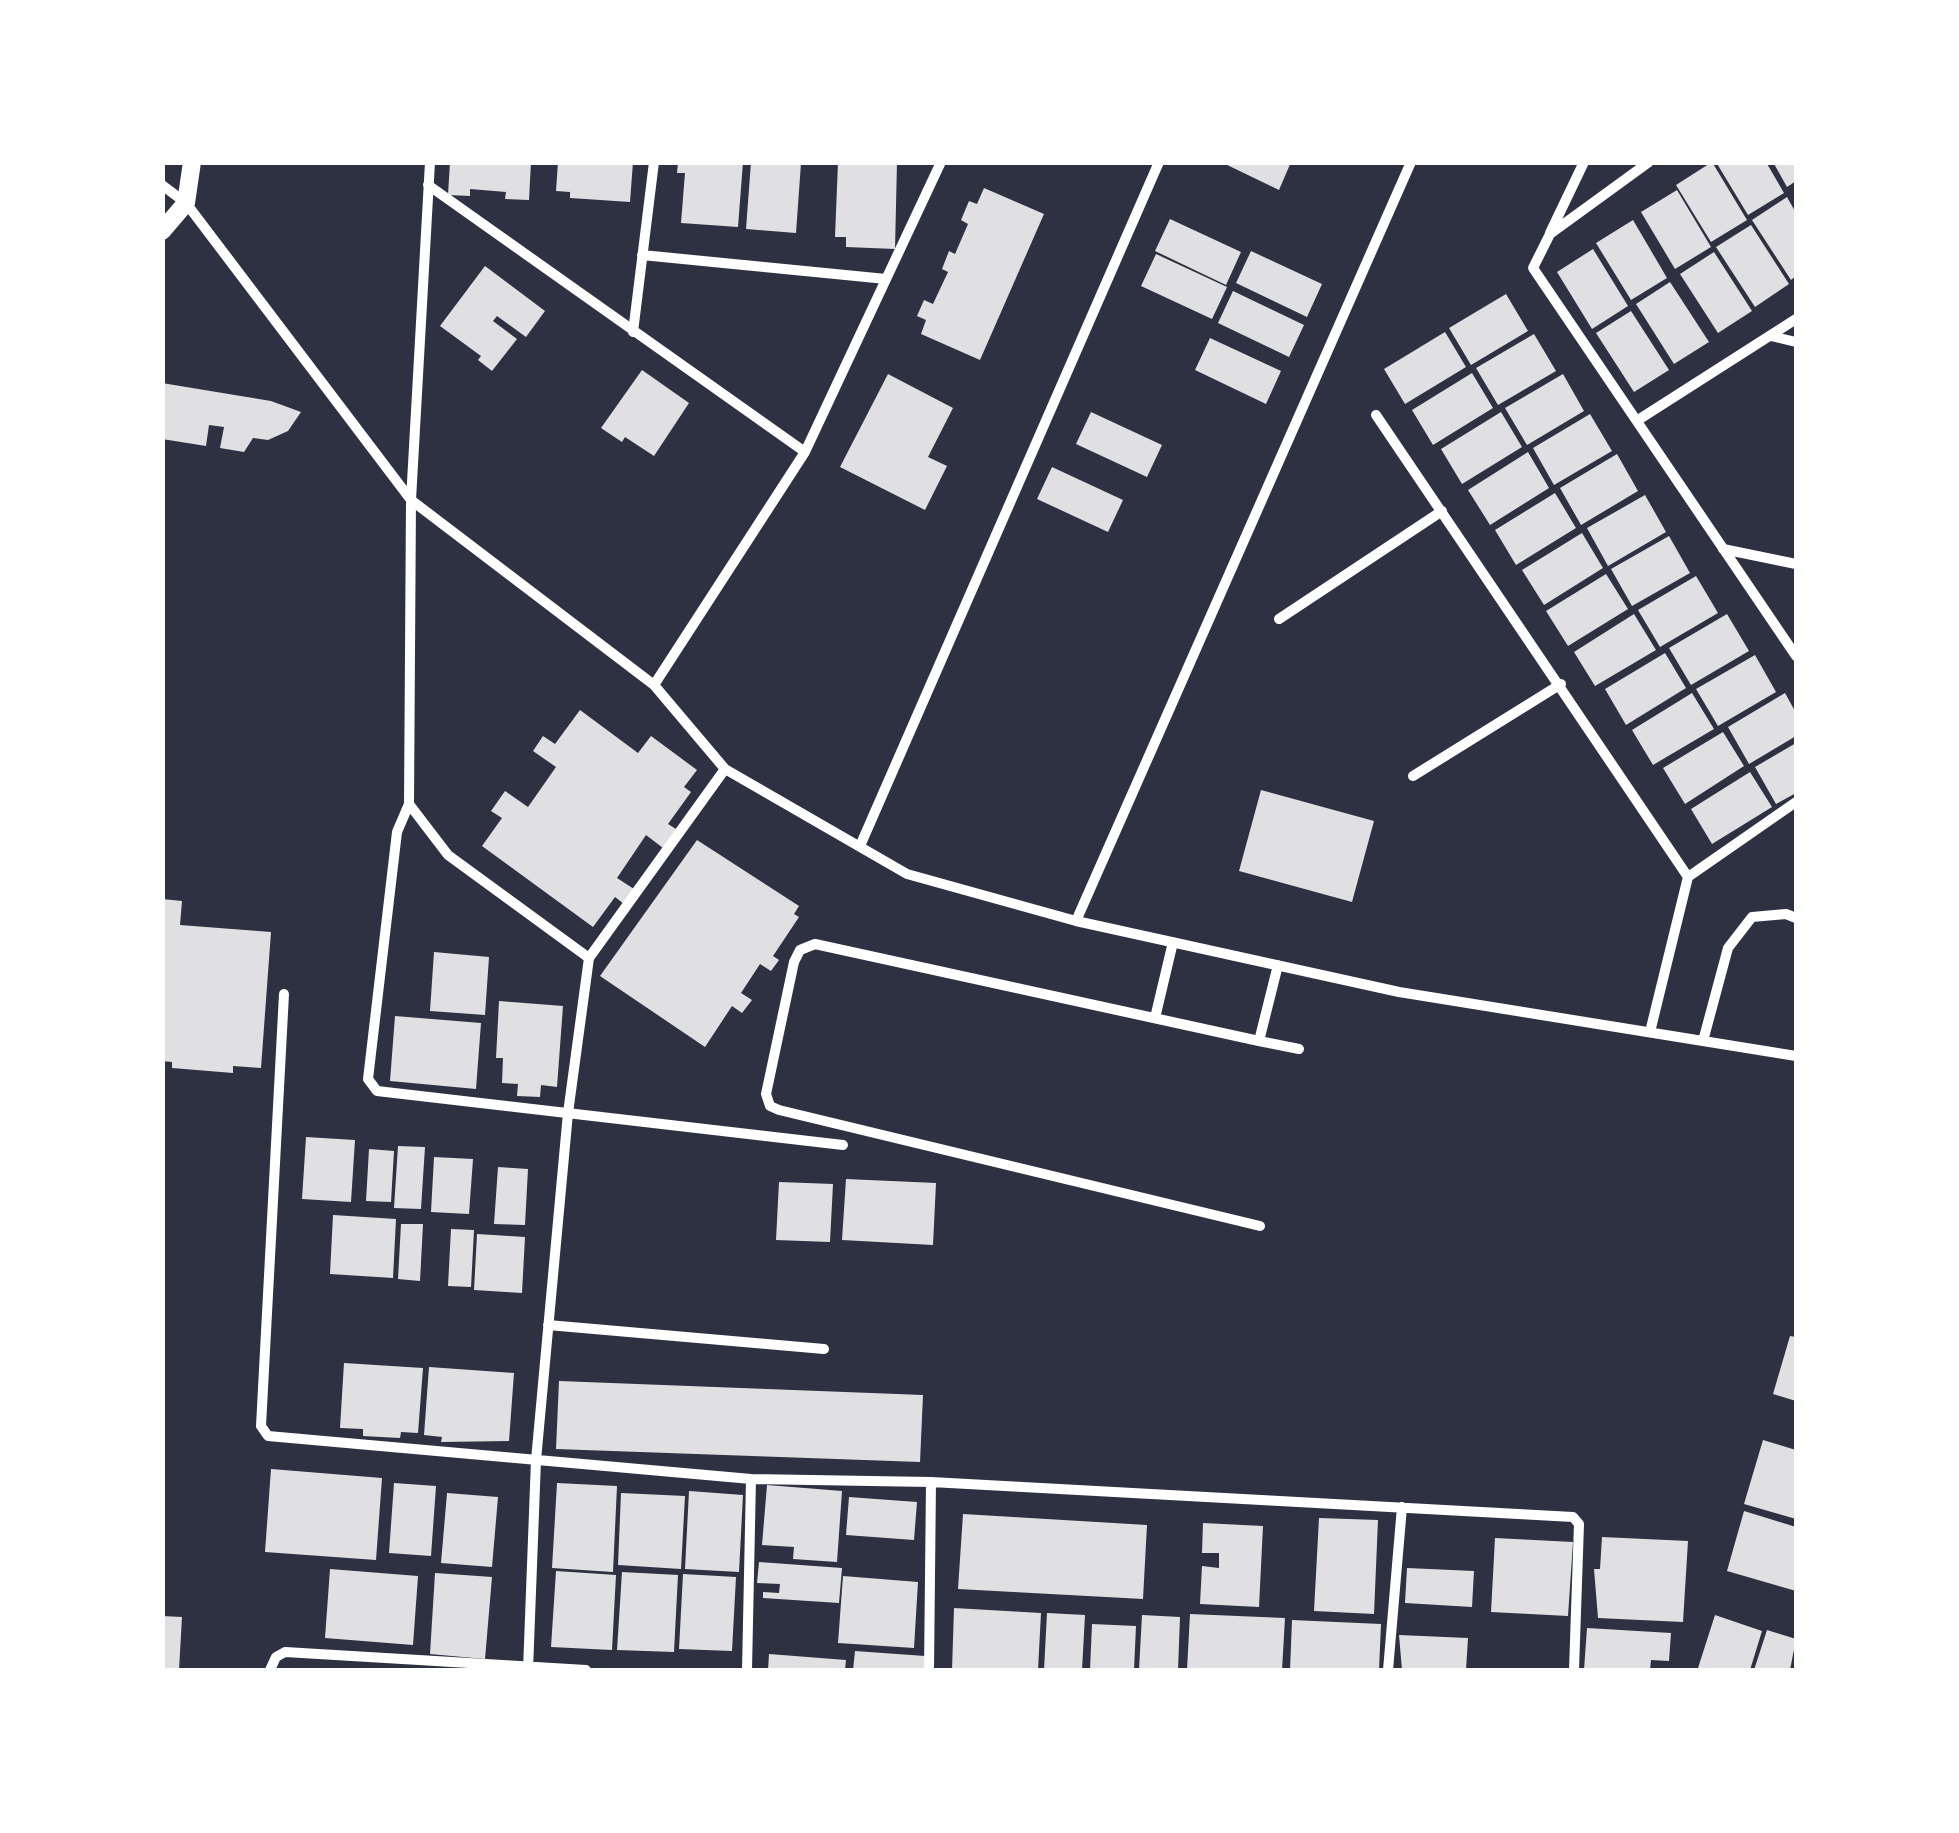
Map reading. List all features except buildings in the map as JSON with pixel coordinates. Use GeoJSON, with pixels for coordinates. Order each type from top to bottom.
{"type":"FeatureCollection","features":[{"type":"Feature","properties":{"kind":"street"},"geometry":{"type":"LineString","coordinates":[[162,231],[186,203],[192,162]]}},
{"type":"Feature","properties":{"kind":"street"},"geometry":{"type":"LineString","coordinates":[[430,162],[412,500],[409,804],[397,832],[370,1086],[376,1091],[843,1145]]}},
{"type":"Feature","properties":{"kind":"street"},"geometry":{"type":"LineString","coordinates":[[632,332],[654,162]]}},
{"type":"Feature","properties":{"kind":"street"},"geometry":{"type":"LineString","coordinates":[[654,685],[805,452],[940,162]]}},
{"type":"Feature","properties":{"kind":"street"},"geometry":{"type":"LineString","coordinates":[[860,846],[1159,162]]}},
{"type":"Feature","properties":{"kind":"street"},"geometry":{"type":"LineString","coordinates":[[1076,921],[1411,162]]}},
{"type":"Feature","properties":{"kind":"street"},"geometry":{"type":"LineString","coordinates":[[1584,162],[1532,268],[1796,656]]}},
{"type":"Feature","properties":{"kind":"street"},"geometry":{"type":"LineString","coordinates":[[1550,234],[1648,162]]}},
{"type":"Feature","properties":{"kind":"street"},"geometry":{"type":"LineString","coordinates":[[162,185],[186,203],[412,500],[654,685],[725,769],[907,874],[1076,921],[1399,992],[1796,1056]]}},
{"type":"Feature","properties":{"kind":"street"},"geometry":{"type":"LineString","coordinates":[[428,185],[805,452]]}},
{"type":"Feature","properties":{"kind":"street"},"geometry":{"type":"LineString","coordinates":[[642,255],[886,279]]}},
{"type":"Feature","properties":{"kind":"street"},"geometry":{"type":"LineString","coordinates":[[1638,420],[1796,319]]}},
{"type":"Feature","properties":{"kind":"street"},"geometry":{"type":"LineString","coordinates":[[1770,336],[1796,342]]}},
{"type":"Feature","properties":{"kind":"street"},"geometry":{"type":"LineString","coordinates":[[1376,414],[1688,877]]}},
{"type":"Feature","properties":{"kind":"street"},"geometry":{"type":"LineString","coordinates":[[1279,619],[1442,511]]}},
{"type":"Feature","properties":{"kind":"street"},"geometry":{"type":"LineString","coordinates":[[1722,549],[1796,564]]}},
{"type":"Feature","properties":{"kind":"street"},"geometry":{"type":"LineString","coordinates":[[1413,776],[1561,684]]}},
{"type":"Feature","properties":{"kind":"street"},"geometry":{"type":"LineString","coordinates":[[528,1668],[536,1460],[568,1114],[589,958],[725,769]]}},
{"type":"Feature","properties":{"kind":"street"},"geometry":{"type":"LineString","coordinates":[[1650,1032],[1688,877],[1796,802]]}},
{"type":"Feature","properties":{"kind":"street"},"geometry":{"type":"LineString","coordinates":[[409,804],[448,855],[589,958]]}},
{"type":"Feature","properties":{"kind":"street"},"geometry":{"type":"LineString","coordinates":[[1703,1041],[1728,948],[1752,917],[1786,914],[1796,918]]}},
{"type":"Feature","properties":{"kind":"street"},"geometry":{"type":"LineString","coordinates":[[1155,1018],[1173,942]]}},
{"type":"Feature","properties":{"kind":"street"},"geometry":{"type":"LineString","coordinates":[[1260,1226],[770,1106],[766,1094],[794,962],[800,950],[815,944],[1300,1049]]}},
{"type":"Feature","properties":{"kind":"street"},"geometry":{"type":"LineString","coordinates":[[1260,1041],[1278,965]]}},
{"type":"Feature","properties":{"kind":"street"},"geometry":{"type":"LineString","coordinates":[[284,994],[261,1426],[276,1440],[751,1479],[931,1482],[1578,1519],[1574,1670]]}},
{"type":"Feature","properties":{"kind":"street"},"geometry":{"type":"LineString","coordinates":[[548,1325],[824,1349]]}},
{"type":"Feature","properties":{"kind":"street"},"geometry":{"type":"LineString","coordinates":[[747,1670],[751,1479]]}},
{"type":"Feature","properties":{"kind":"street"},"geometry":{"type":"LineString","coordinates":[[929,1670],[931,1482]]}},
{"type":"Feature","properties":{"kind":"street"},"geometry":{"type":"LineString","coordinates":[[1388,1670],[1402,1507]]}},
{"type":"Feature","properties":{"kind":"street"},"geometry":{"type":"LineString","coordinates":[[270,1670],[276,1657],[285,1652],[586,1670]]}}]}
